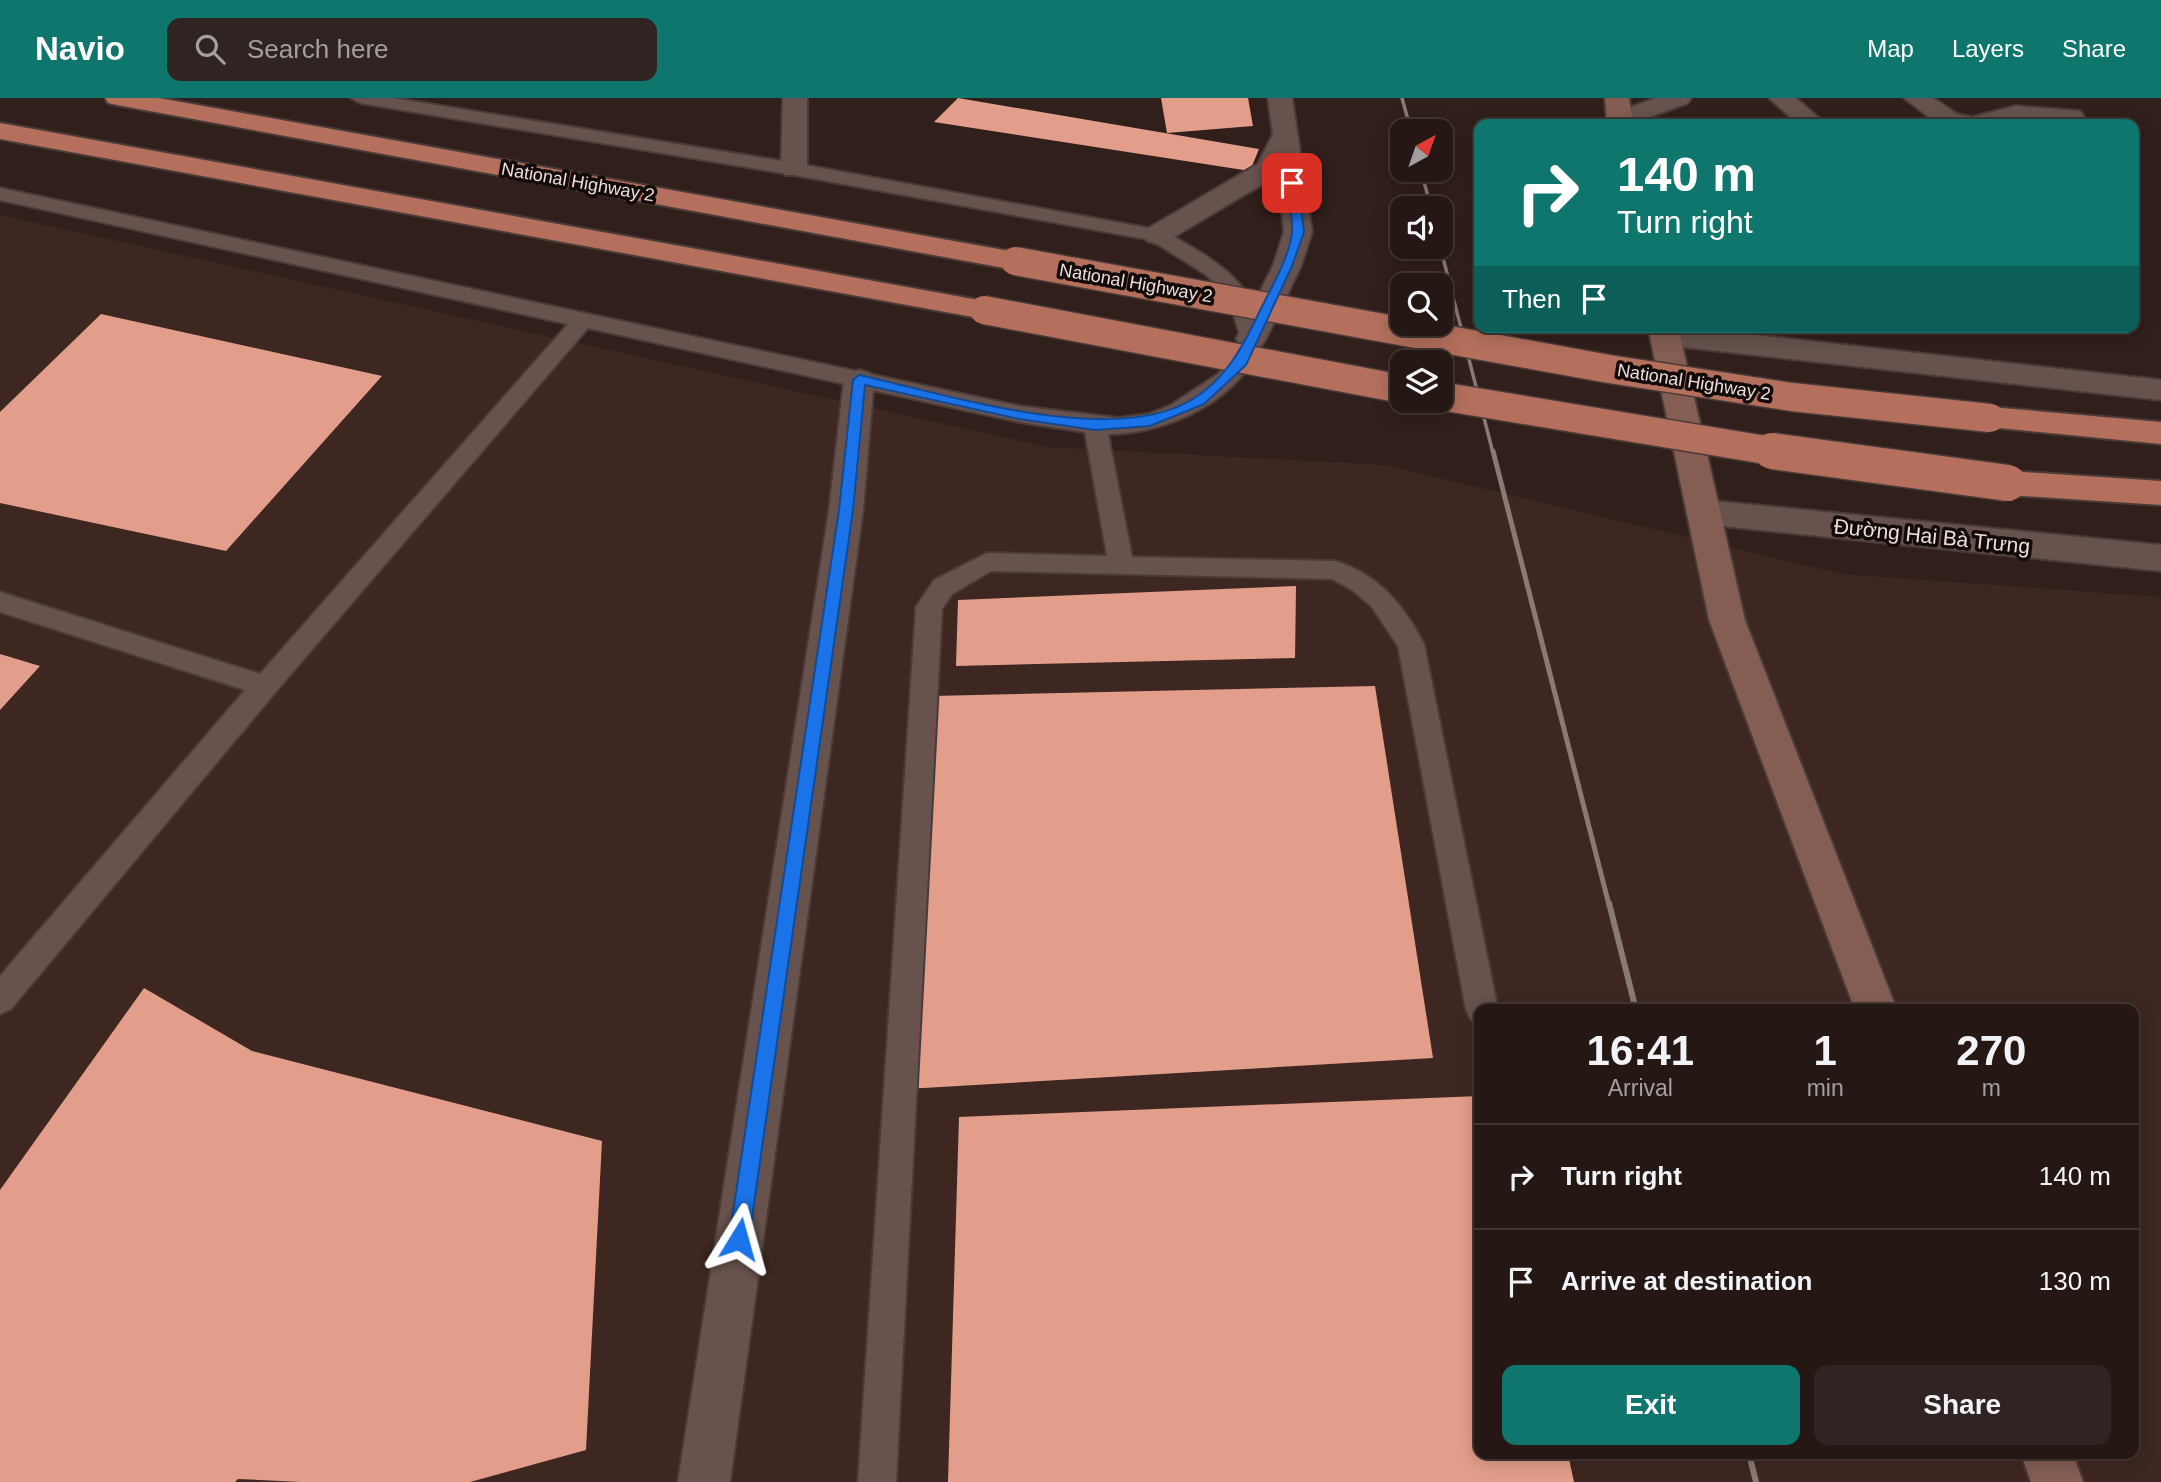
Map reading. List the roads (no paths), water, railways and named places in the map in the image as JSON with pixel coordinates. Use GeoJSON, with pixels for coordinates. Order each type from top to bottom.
{"type":"FeatureCollection","features":[{"type":"Feature","properties":{"kind":"highway","name":"National Highway 2"},"geometry":{"type":"LineString","coordinates":[[117,98],[1609,369],[1792,397],[2161,433]]}},
{"type":"Feature","properties":{"kind":"highway"},"geometry":{"type":"LineString","coordinates":[[0,131],[1390,387]]}},
{"type":"Feature","properties":{"kind":"highway"},"geometry":{"type":"LineString","coordinates":[[1453,398],[1591,425],[1794,456],[2008,483],[2161,493]]}},
{"type":"Feature","properties":{"kind":"main road"},"geometry":{"type":"LineString","coordinates":[[1664,333],[1727,620],[1874,1004]]}},
{"type":"Feature","properties":{"kind":"main road"},"geometry":{"type":"LineString","coordinates":[[2049,1459],[2057,1482]]}},
{"type":"Feature","properties":{"kind":"street"},"geometry":{"type":"LineString","coordinates":[[794,169],[795,98]]}},
{"type":"Feature","properties":{"kind":"street"},"geometry":{"type":"LineString","coordinates":[[1251,339],[1287,266],[1298,232],[1280,98]]}},
{"type":"Feature","properties":{"kind":"street"},"geometry":{"type":"LineString","coordinates":[[1619,114],[1679,98]]}},
{"type":"Feature","properties":{"kind":"street"},"geometry":{"type":"LineString","coordinates":[[1781,98],[1807,119]]}},
{"type":"Feature","properties":{"kind":"street"},"geometry":{"type":"LineString","coordinates":[[1916,98],[1947,119]]}},
{"type":"Feature","properties":{"kind":"street"},"geometry":{"type":"LineString","coordinates":[[1996,119],[2021,114],[2033,118],[2051,114],[2071,116]]}},
{"type":"Feature","properties":{"kind":"street"},"geometry":{"type":"LineString","coordinates":[[1157,235],[1269,169],[1286,134]]}},
{"type":"Feature","properties":{"kind":"street"},"geometry":{"type":"LineString","coordinates":[[1681,333],[2161,390]]}},
{"type":"Feature","properties":{"kind":"street"},"geometry":{"type":"LineString","coordinates":[[704,1482],[846,510],[859,380]]}},
{"type":"Feature","properties":{"kind":"street","name":"Đường Hai Bà Trưng"},"geometry":{"type":"LineString","coordinates":[[1703,512],[2161,558]]}},
{"type":"Feature","properties":{"kind":"lane"},"geometry":{"type":"LineString","coordinates":[[0,194],[1019,414],[1095,425],[1150,422],[1200,401],[1242,362],[1251,339],[1237,293],[1191,255],[1157,235],[794,169],[360,98]]}},
{"type":"Feature","properties":{"kind":"lane"},"geometry":{"type":"LineString","coordinates":[[0,999],[265,686],[583,320]]}},
{"type":"Feature","properties":{"kind":"lane"},"geometry":{"type":"LineString","coordinates":[[1095,425],[1121,566]]}},
{"type":"Feature","properties":{"kind":"lane"},"geometry":{"type":"LineString","coordinates":[[877,1482],[929,607],[943,587],[987,562],[1335,570],[1360,580],[1382,598],[1411,644],[1481,1004]]}},
{"type":"Feature","properties":{"kind":"lane"},"geometry":{"type":"LineString","coordinates":[[0,602],[265,686]]}},
{"type":"Feature","properties":{"kind":"railway"},"geometry":{"type":"LineString","coordinates":[[1402,98],[1408,119]]}},
{"type":"Feature","properties":{"kind":"railway"},"geometry":{"type":"LineString","coordinates":[[1424,182],[1428,196]]}},
{"type":"Feature","properties":{"kind":"railway"},"geometry":{"type":"LineString","coordinates":[[1443,259],[1493,453]]}},
{"type":"Feature","properties":{"kind":"railway"},"geometry":{"type":"LineString","coordinates":[[1493,451],[1609,905]]}},
{"type":"Feature","properties":{"kind":"railway"},"geometry":{"type":"LineString","coordinates":[[1609,903],[1634,1004]]}},
{"type":"Feature","properties":{"kind":"railway"},"geometry":{"type":"LineString","coordinates":[[1750,1459],[1756,1482]]}}]}
